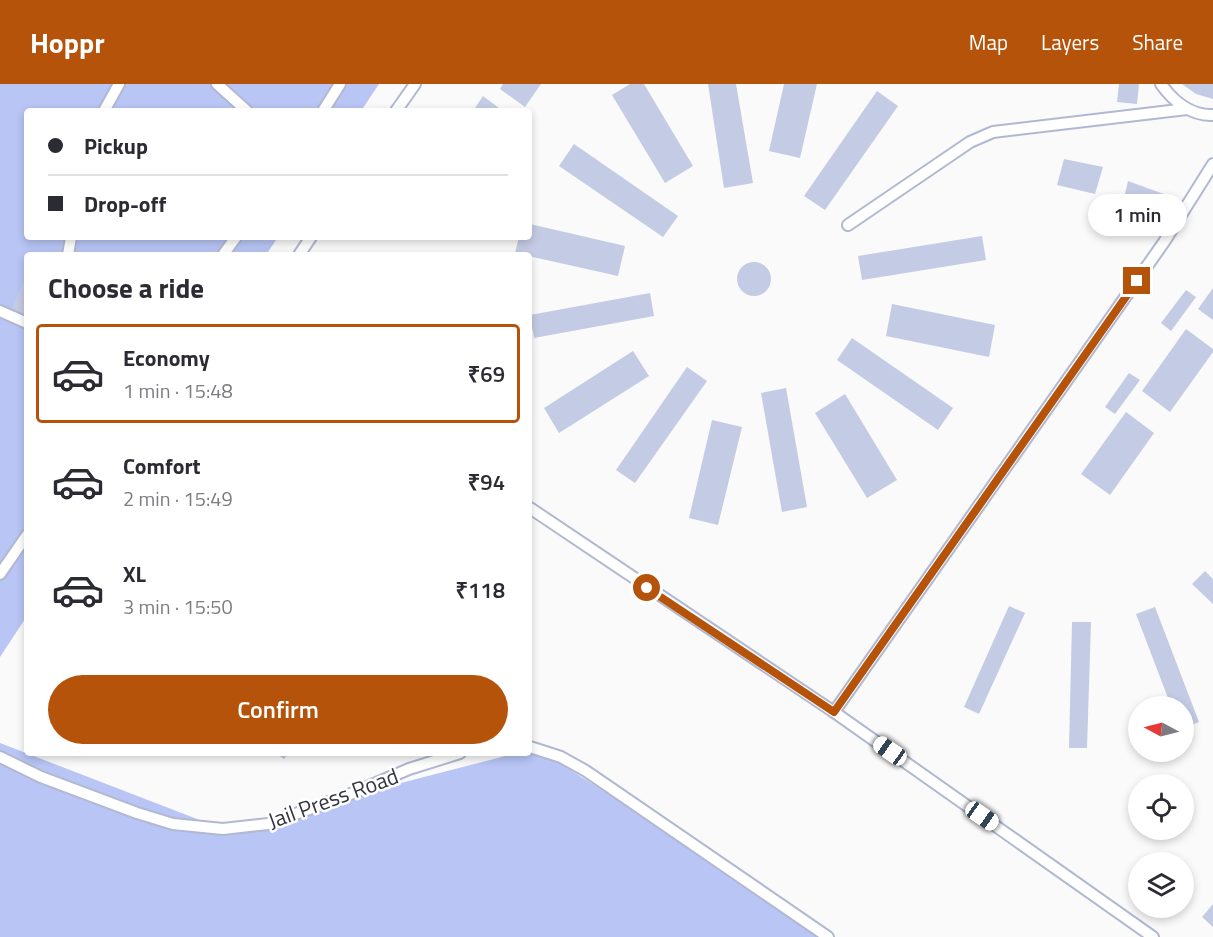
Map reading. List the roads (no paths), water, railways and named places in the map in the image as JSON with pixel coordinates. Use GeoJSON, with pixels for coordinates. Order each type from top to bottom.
{"type":"FeatureCollection","features":[{"type":"Feature","properties":{"kind":"lane"},"geometry":{"type":"LineString","coordinates":[[106,108],[119,84]]}},
{"type":"Feature","properties":{"kind":"lane"},"geometry":{"type":"LineString","coordinates":[[217,84],[245,108]]}},
{"type":"Feature","properties":{"kind":"lane"},"geometry":{"type":"LineString","coordinates":[[325,108],[340,84]]}},
{"type":"Feature","properties":{"kind":"lane"},"geometry":{"type":"LineString","coordinates":[[398,108],[415,84]]}},
{"type":"Feature","properties":{"kind":"lane"},"geometry":{"type":"LineString","coordinates":[[1161,84],[1171,97],[1187,109]]}},
{"type":"Feature","properties":{"kind":"lane"},"geometry":{"type":"LineString","coordinates":[[848,225],[970,142],[993,132],[1187,109],[1213,115]]}},
{"type":"Feature","properties":{"kind":"lane"},"geometry":{"type":"LineString","coordinates":[[834,712],[1164,242],[1213,164]]}},
{"type":"Feature","properties":{"kind":"lane"},"geometry":{"type":"LineString","coordinates":[[0,310],[24,322]]}},
{"type":"Feature","properties":{"kind":"lane"},"geometry":{"type":"LineString","coordinates":[[532,509],[834,712],[1153,937]]}},
{"type":"Feature","properties":{"kind":"lane"},"geometry":{"type":"LineString","coordinates":[[0,574],[24,539]]}},
{"type":"Feature","properties":{"kind":"lane"},"geometry":{"type":"LineString","coordinates":[[532,748],[561,757],[586,771],[828,937]]}},
{"type":"Feature","properties":{"kind":"lane","name":"Jail Press Road"},"geometry":{"type":"LineString","coordinates":[[0,757],[41,777],[137,813],[173,824],[223,829],[268,824],[451,756]]}}]}
